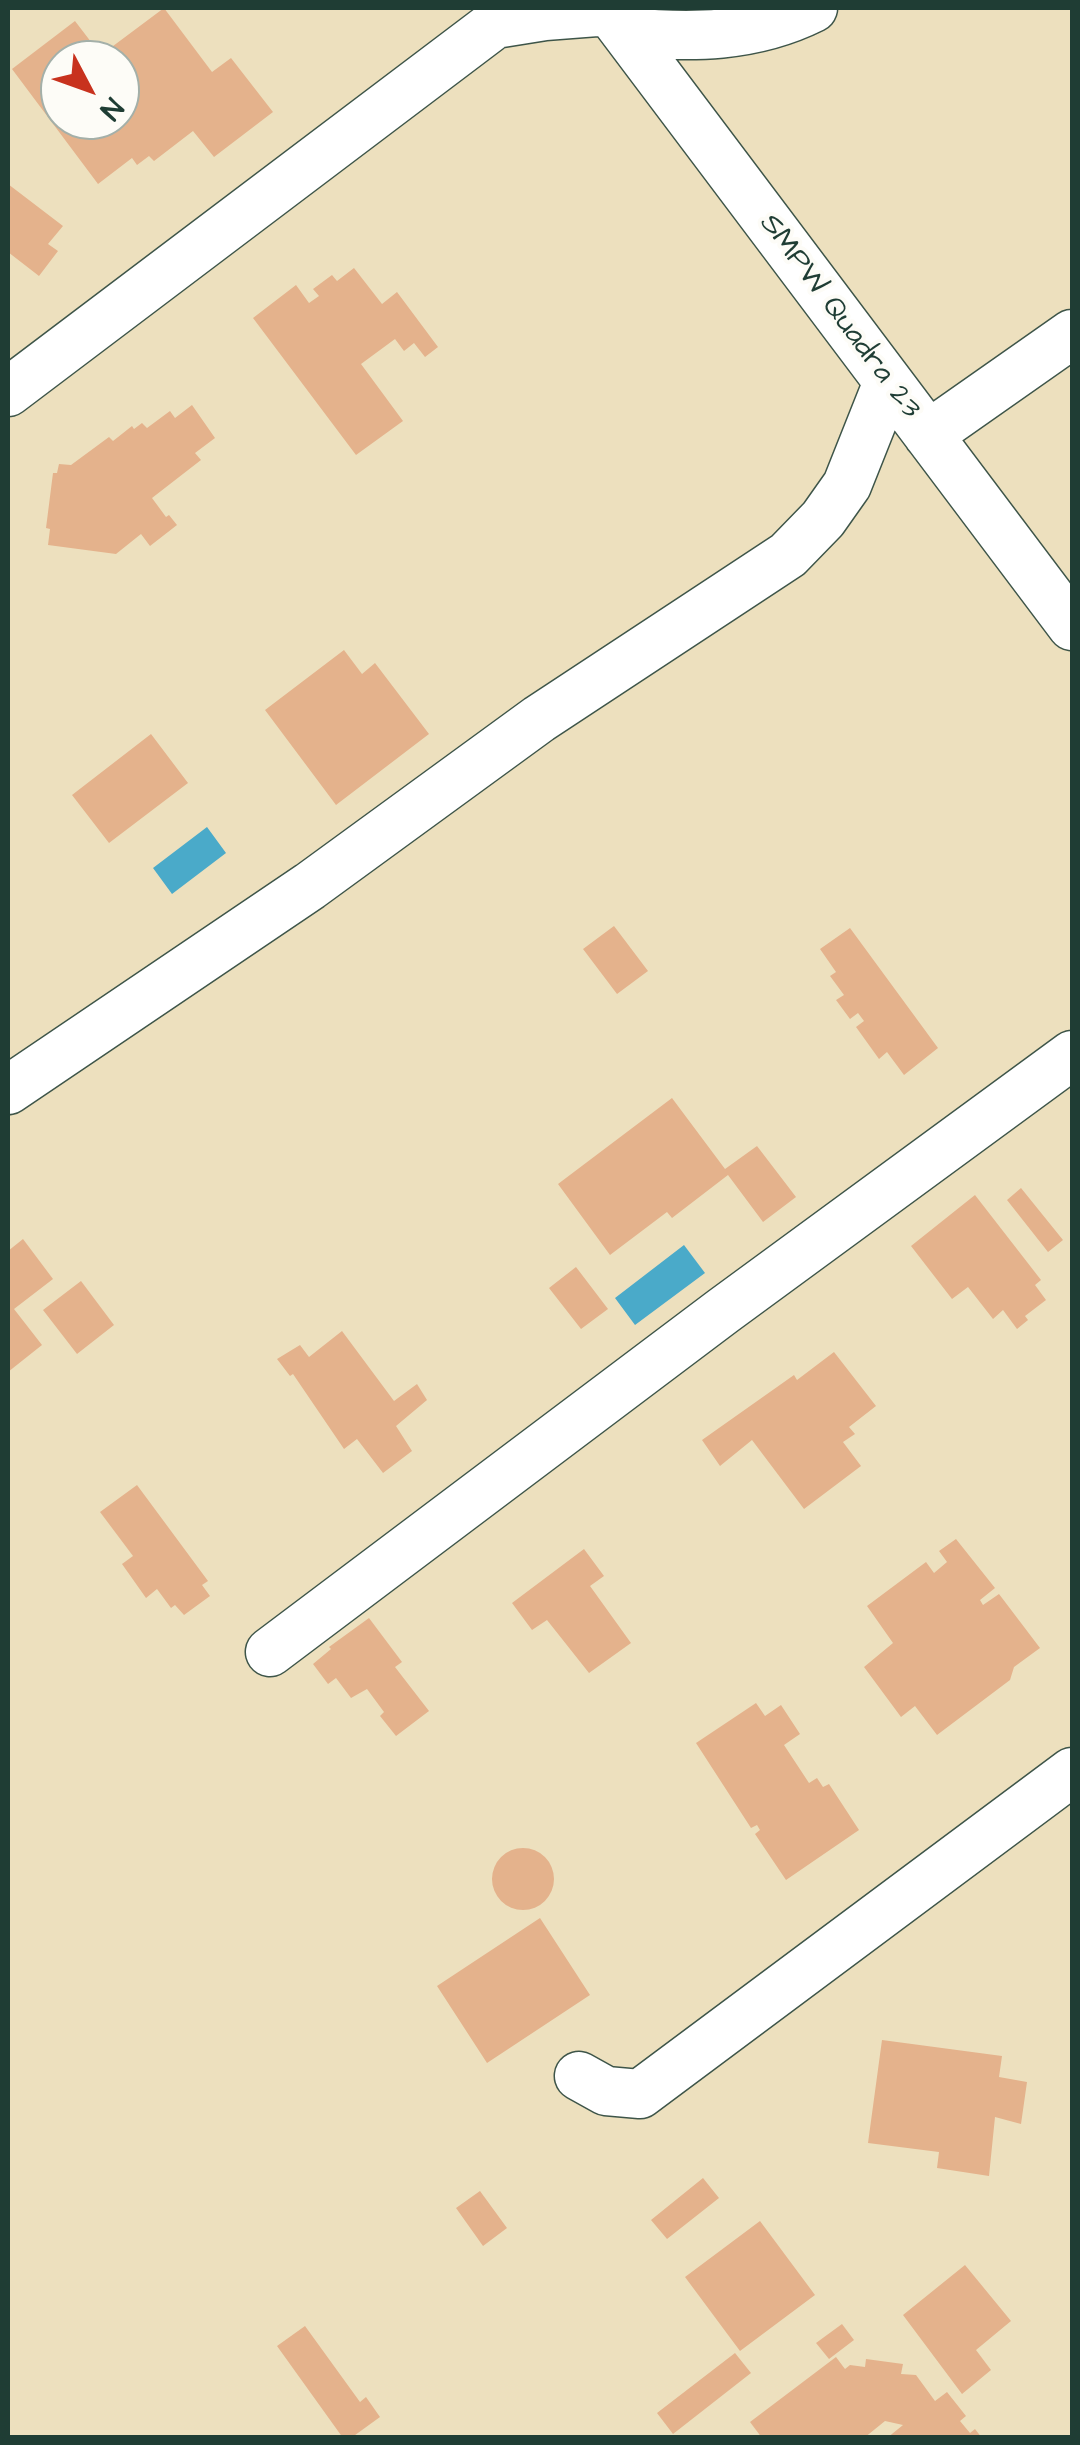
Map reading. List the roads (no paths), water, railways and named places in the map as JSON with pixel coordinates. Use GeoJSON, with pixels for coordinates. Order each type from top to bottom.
{"type":"FeatureCollection","features":[{"type":"Feature","properties":{"kind":"street"},"geometry":{"type":"LineString","coordinates":[[8,392],[499,16],[614,17],[680,37],[745,31],[813,8]]}},
{"type":"Feature","properties":{"kind":"street","name":"SMPW Quadra 23"},"geometry":{"type":"LineString","coordinates":[[614,17],[1072,626]]}},
{"type":"Feature","properties":{"kind":"street"},"geometry":{"type":"LineString","coordinates":[[928,435],[1072,334]]}},
{"type":"Feature","properties":{"kind":"street"},"geometry":{"type":"LineString","coordinates":[[8,1090],[310,886],[556,708],[788,556],[823,519],[847,485],[888,382]]}},
{"type":"Feature","properties":{"kind":"street"},"geometry":{"type":"LineString","coordinates":[[270,1652],[723,1311],[1072,1056]]}},
{"type":"Feature","properties":{"kind":"street"},"geometry":{"type":"LineString","coordinates":[[579,2076],[606,2091],[640,2094],[1072,1772]]}},
{"type":"Feature","properties":{"kind":"water"},"geometry":{"type":"Polygon","coordinates":[[[207,827],[226,853],[172,894],[153,868],[207,827]]]}},
{"type":"Feature","properties":{"kind":"water"},"geometry":{"type":"Polygon","coordinates":[[[684,1245],[705,1273],[635,1325],[615,1298],[684,1245]]]}}]}
